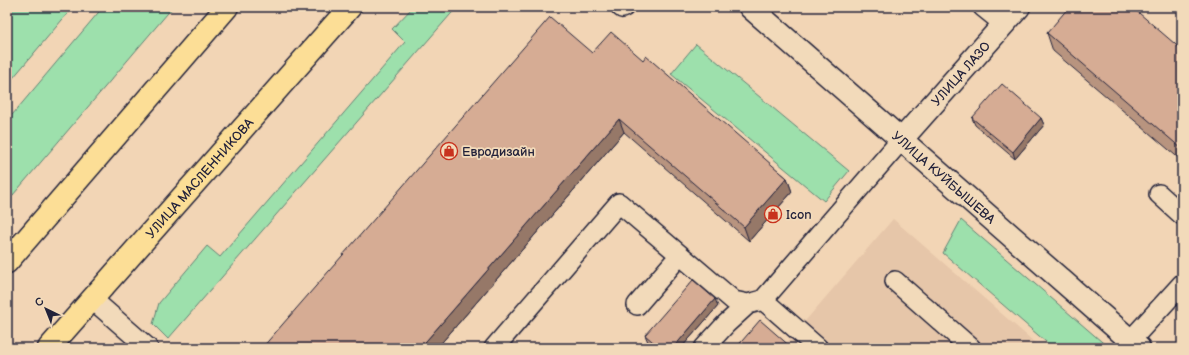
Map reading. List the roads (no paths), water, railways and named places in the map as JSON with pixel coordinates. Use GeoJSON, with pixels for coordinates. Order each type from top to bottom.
{"type":"FeatureCollection","features":[{"type":"Feature","properties":{"kind":"main road"},"geometry":{"type":"LineString","coordinates":[[7,262],[227,7]]}},
{"type":"Feature","properties":{"kind":"main road","name":"УЛИЦА МАСЛЕННИКОВА"},"geometry":{"type":"LineString","coordinates":[[49,348],[350,7]]}},
{"type":"Feature","properties":{"kind":"main road","name":"УЛИЦА КУЙБЫШЕВА"},"geometry":{"type":"LineString","coordinates":[[750,7],[1134,344]]}},
{"type":"Feature","properties":{"kind":"main road","name":"УЛИЦА ЛАЗО"},"geometry":{"type":"LineString","coordinates":[[902,139],[1019,7]]}},
{"type":"Feature","properties":{"kind":"lane"},"geometry":{"type":"LineString","coordinates":[[983,7],[1004,24]]}},
{"type":"Feature","properties":{"kind":"lane"},"geometry":{"type":"LineString","coordinates":[[704,348],[726,324],[755,302],[902,139]]}},
{"type":"Feature","properties":{"kind":"lane"},"geometry":{"type":"LineString","coordinates":[[1159,194],[1182,215]]}},
{"type":"Feature","properties":{"kind":"lane"},"geometry":{"type":"LineString","coordinates":[[494,348],[619,203],[734,301],[755,302],[818,348]]}},
{"type":"Feature","properties":{"kind":"lane"},"geometry":{"type":"LineString","coordinates":[[637,305],[680,255]]}},
{"type":"Feature","properties":{"kind":"lane"},"geometry":{"type":"LineString","coordinates":[[895,281],[971,348]]}},
{"type":"Feature","properties":{"kind":"lane"},"geometry":{"type":"LineString","coordinates":[[1134,344],[1182,284]]}},
{"type":"Feature","properties":{"kind":"lane"},"geometry":{"type":"LineString","coordinates":[[92,300],[148,348]]}},
{"type":"Feature","properties":{"kind":"place","name":"Евродизайн"},"geometry":{"type":"Point","coordinates":[449,151]}},
{"type":"Feature","properties":{"kind":"place","name":"Icon"},"geometry":{"type":"Point","coordinates":[773,214]}}]}
